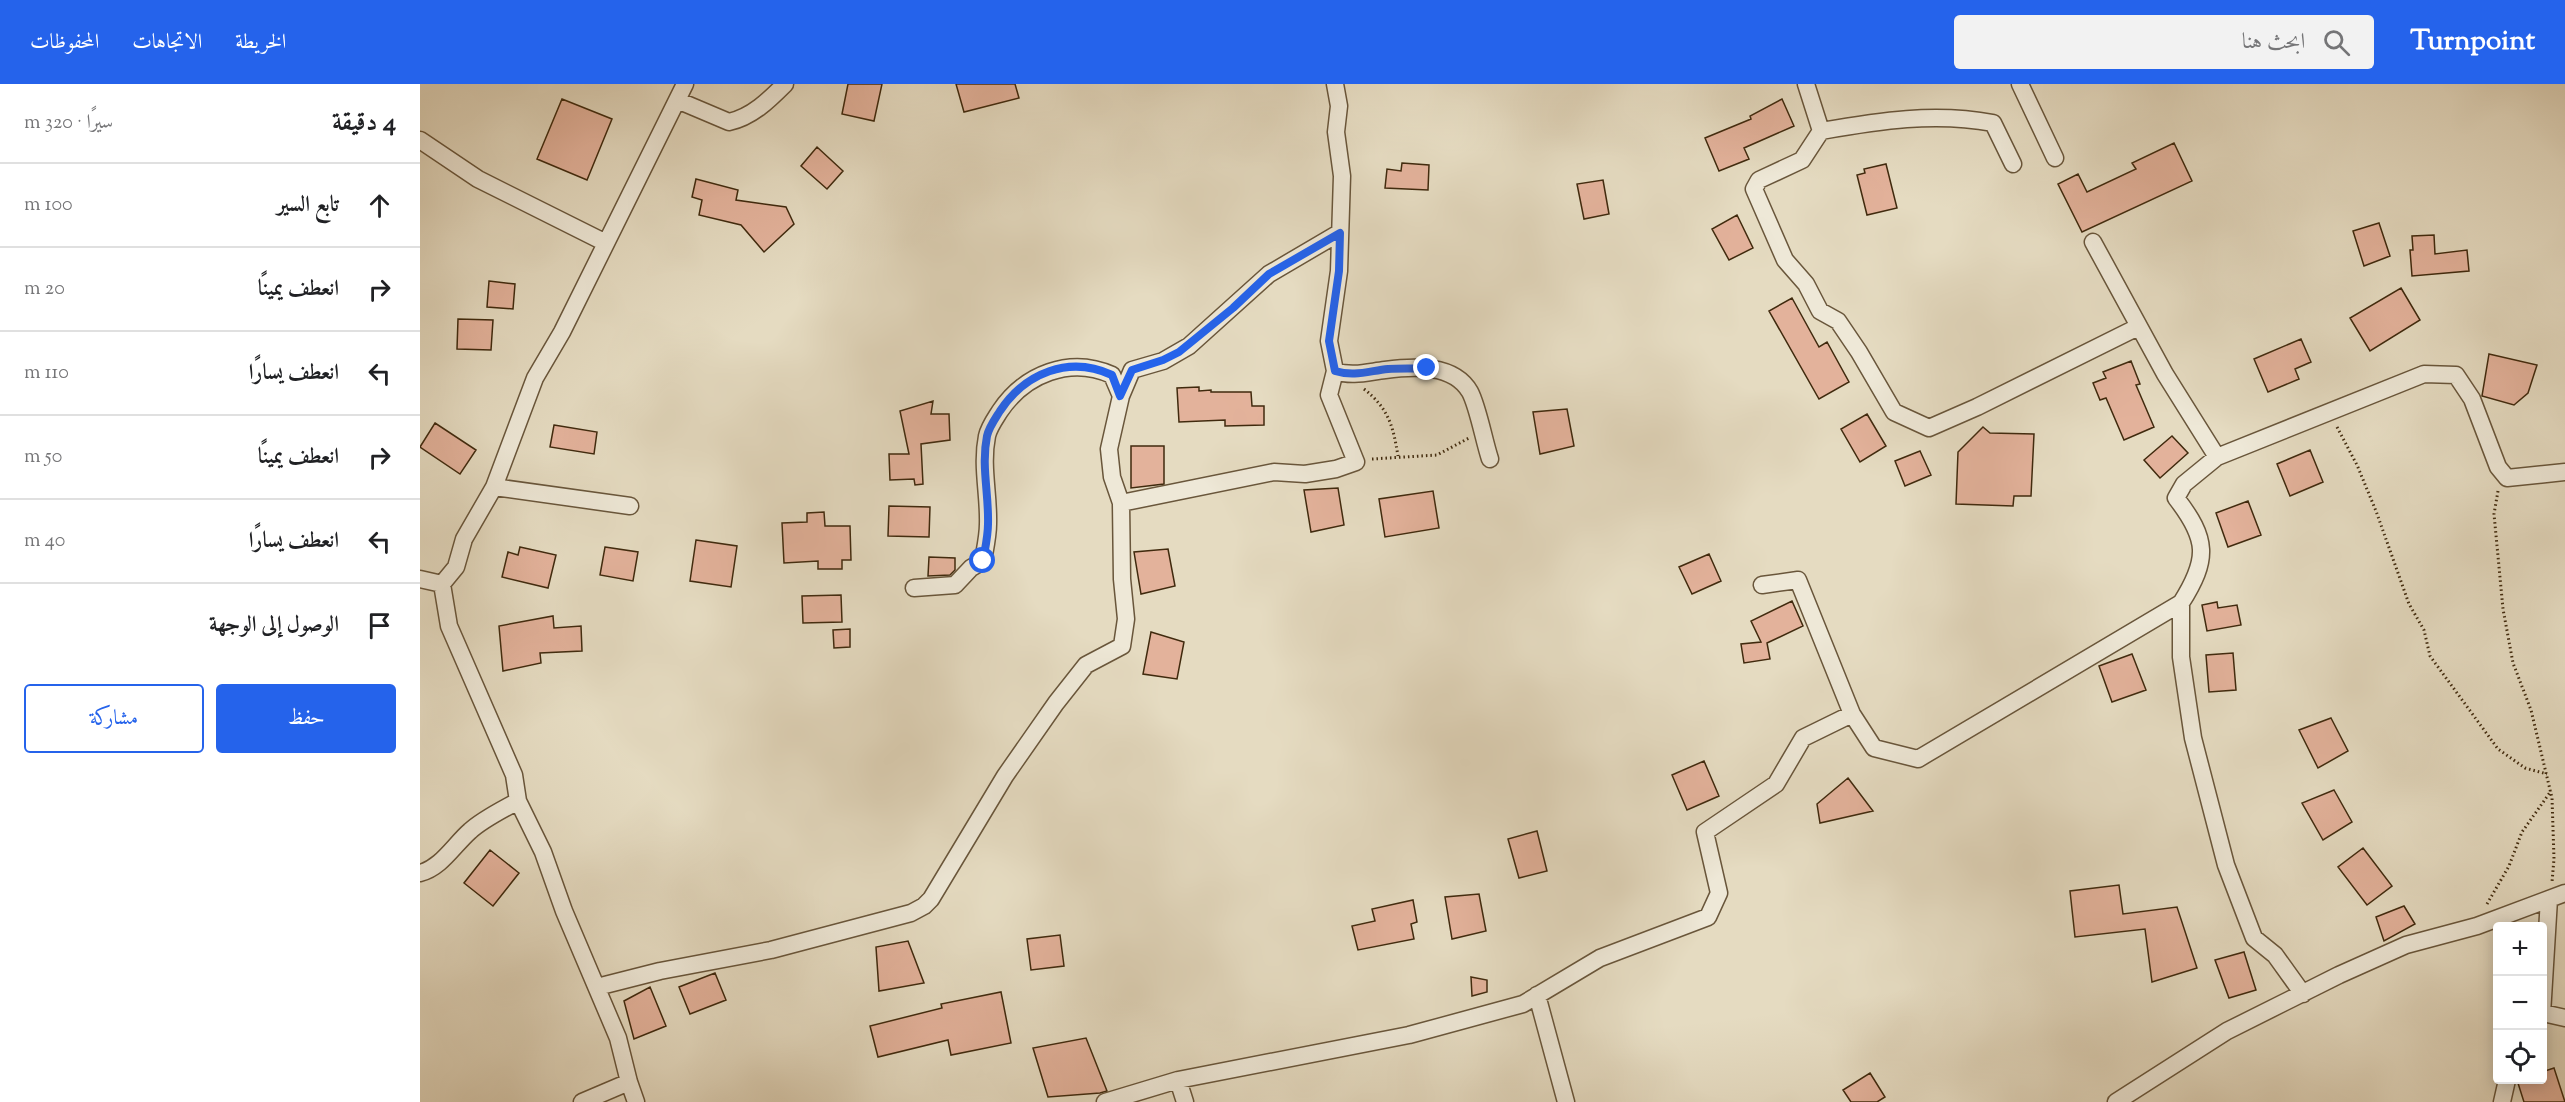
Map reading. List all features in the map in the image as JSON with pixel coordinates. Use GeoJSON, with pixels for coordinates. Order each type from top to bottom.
{"type":"FeatureCollection","features":[{"type":"Feature","properties":{"kind":"street"},"geometry":{"type":"LineString","coordinates":[[636,1102],[618,1038],[564,911],[543,852],[518,801],[514,775],[449,626],[442,584],[456,567],[464,539],[494,487],[535,378],[562,332],[685,84]]}},
{"type":"Feature","properties":{"kind":"street"},"geometry":{"type":"LineString","coordinates":[[677,100],[729,122],[767,103],[785,84]]}},
{"type":"Feature","properties":{"kind":"street"},"geometry":{"type":"LineString","coordinates":[[1121,503],[1274,472],[1305,474],[1336,469],[1356,462],[1329,395],[1340,373],[1329,341],[1339,271],[1342,176],[1336,132],[1339,106],[1335,84]]}},
{"type":"Feature","properties":{"kind":"street"},"geometry":{"type":"LineString","coordinates":[[1806,84],[1821,131]]}},
{"type":"Feature","properties":{"kind":"street"},"geometry":{"type":"LineString","coordinates":[[2020,84],[2055,158]]}},
{"type":"Feature","properties":{"kind":"street"},"geometry":{"type":"LineString","coordinates":[[2013,164],[1993,123],[1964,117],[1911,117],[1821,131],[1802,160],[1759,180],[1754,189],[1785,260],[1806,284],[1820,310],[1838,321],[1894,412],[1929,428],[1977,407],[2138,327]]}},
{"type":"Feature","properties":{"kind":"street"},"geometry":{"type":"LineString","coordinates":[[420,140],[478,179],[606,243]]}},
{"type":"Feature","properties":{"kind":"street"},"geometry":{"type":"LineString","coordinates":[[597,987],[660,971],[771,950],[911,913],[932,899],[1005,776],[1056,703],[1086,665],[1122,646],[1126,619],[1122,579],[1121,503],[1112,477],[1109,449],[1120,396],[1132,370],[1179,352],[1233,308],[1269,274],[1340,233]]}},
{"type":"Feature","properties":{"kind":"street"},"geometry":{"type":"LineString","coordinates":[[2093,242],[2138,327],[2217,457]]}},
{"type":"Feature","properties":{"kind":"street"},"geometry":{"type":"LineString","coordinates":[[914,588],[955,585],[971,568],[983,561],[988,524],[984,482],[987,433],[1019,387],[1036,376],[1052,370],[1097,368],[1112,375],[1120,396]]}},
{"type":"Feature","properties":{"kind":"street"},"geometry":{"type":"LineString","coordinates":[[1340,373],[1427,368],[1455,375],[1470,392],[1490,459]]}},
{"type":"Feature","properties":{"kind":"street"},"geometry":{"type":"LineString","coordinates":[[1762,585],[1798,580],[1852,714],[1875,748],[1918,759],[2181,603],[2197,578],[2202,554],[2193,520],[2176,498],[2184,484],[2217,457],[2424,374],[2457,375],[2472,399],[2498,467],[2507,478],[2565,472]]}},
{"type":"Feature","properties":{"kind":"street"},"geometry":{"type":"LineString","coordinates":[[494,487],[630,506]]}},
{"type":"Feature","properties":{"kind":"street"},"geometry":{"type":"LineString","coordinates":[[420,579],[442,584]]}},
{"type":"Feature","properties":{"kind":"street"},"geometry":{"type":"LineString","coordinates":[[2181,603],[2181,657],[2193,738],[2226,865],[2254,938],[2275,955],[2303,994]]}},
{"type":"Feature","properties":{"kind":"street"},"geometry":{"type":"LineString","coordinates":[[1105,1102],[1179,1080],[1409,1035],[1522,1004],[1600,958],[1644,939],[1708,917],[1719,893],[1706,832],[1776,784],[1803,738],[1852,714]]}},
{"type":"Feature","properties":{"kind":"street"},"geometry":{"type":"LineString","coordinates":[[420,873],[428,871],[441,861],[472,830],[518,801]]}},
{"type":"Feature","properties":{"kind":"street"},"geometry":{"type":"LineString","coordinates":[[2116,1102],[2227,1031],[2406,945],[2477,926],[2557,896],[2547,980]]}},
{"type":"Feature","properties":{"kind":"street"},"geometry":{"type":"LineString","coordinates":[[1537,995],[1566,1102]]}},
{"type":"Feature","properties":{"kind":"street"},"geometry":{"type":"LineString","coordinates":[[2547,1014],[2565,1018]]}},
{"type":"Feature","properties":{"kind":"street"},"geometry":{"type":"LineString","coordinates":[[1179,1080],[1185,1102]]}},
{"type":"Feature","properties":{"kind":"street"},"geometry":{"type":"LineString","coordinates":[[582,1102],[629,1082]]}},
{"type":"Feature","properties":{"kind":"street"},"geometry":{"type":"LineString","coordinates":[[2502,1102],[2506,1084]]}},
{"type":"Feature","properties":{"kind":"path"},"geometry":{"type":"LineString","coordinates":[[1340,373],[1374,396],[1393,423],[1398,456]]}},
{"type":"Feature","properties":{"kind":"path"},"geometry":{"type":"LineString","coordinates":[[2329,412],[2361,474],[2409,604],[2424,630],[2430,656],[2498,749],[2525,768],[2547,774]]}},
{"type":"Feature","properties":{"kind":"path"},"geometry":{"type":"LineString","coordinates":[[1356,462],[1398,456],[1437,455],[1482,433]]}},
{"type":"Feature","properties":{"kind":"path"},"geometry":{"type":"LineString","coordinates":[[2507,478],[2498,489],[2494,514],[2502,609],[2513,663],[2531,710],[2551,792],[2557,896]]}},
{"type":"Feature","properties":{"kind":"path"},"geometry":{"type":"LineString","coordinates":[[2477,926],[2509,866],[2522,832],[2551,792]]}},
{"type":"Feature","properties":{"kind":"building"},"geometry":{"type":"Polygon","coordinates":[[[848,84],[882,84],[874,121],[842,114],[848,84]]]}},
{"type":"Feature","properties":{"kind":"building"},"geometry":{"type":"Polygon","coordinates":[[[956,84],[1015,84],[1019,98],[964,112],[956,84]]]}},
{"type":"Feature","properties":{"kind":"building"},"geometry":{"type":"Polygon","coordinates":[[[562,99],[612,119],[587,180],[537,159],[562,99]]]}},
{"type":"Feature","properties":{"kind":"building"},"geometry":{"type":"Polygon","coordinates":[[[1782,99],[1794,126],[1744,148],[1749,159],[1719,171],[1705,138],[1751,119],[1750,116],[1782,99]]]}},
{"type":"Feature","properties":{"kind":"building"},"geometry":{"type":"Polygon","coordinates":[[[2174,143],[2192,181],[2082,232],[2058,184],[2078,174],[2087,192],[2136,169],[2132,163],[2174,143]]]}},
{"type":"Feature","properties":{"kind":"building"},"geometry":{"type":"Polygon","coordinates":[[[817,147],[843,171],[827,189],[801,166],[817,147]]]}},
{"type":"Feature","properties":{"kind":"building"},"geometry":{"type":"Polygon","coordinates":[[[1402,163],[1429,165],[1428,190],[1385,188],[1387,169],[1401,171],[1402,163]]]}},
{"type":"Feature","properties":{"kind":"building"},"geometry":{"type":"Polygon","coordinates":[[[1886,164],[1897,208],[1867,215],[1857,175],[1865,173],[1864,169],[1886,164]]]}},
{"type":"Feature","properties":{"kind":"building"},"geometry":{"type":"Polygon","coordinates":[[[696,179],[738,190],[736,200],[786,207],[794,224],[764,252],[741,225],[699,215],[702,200],[692,197],[696,179]]]}},
{"type":"Feature","properties":{"kind":"building"},"geometry":{"type":"Polygon","coordinates":[[[1603,180],[1609,214],[1584,219],[1577,184],[1603,180]]]}},
{"type":"Feature","properties":{"kind":"building"},"geometry":{"type":"Polygon","coordinates":[[[1737,215],[1753,248],[1729,260],[1712,229],[1737,215]]]}},
{"type":"Feature","properties":{"kind":"building"},"geometry":{"type":"Polygon","coordinates":[[[2379,223],[2390,256],[2364,266],[2353,231],[2379,223]]]}},
{"type":"Feature","properties":{"kind":"building"},"geometry":{"type":"Polygon","coordinates":[[[2434,235],[2435,254],[2467,250],[2469,271],[2412,276],[2410,250],[2413,250],[2412,236],[2434,235]]]}},
{"type":"Feature","properties":{"kind":"building"},"geometry":{"type":"Polygon","coordinates":[[[489,281],[515,284],[513,309],[487,307],[489,281]]]}},
{"type":"Feature","properties":{"kind":"building"},"geometry":{"type":"Polygon","coordinates":[[[2401,288],[2420,320],[2370,351],[2350,318],[2401,288]]]}},
{"type":"Feature","properties":{"kind":"building"},"geometry":{"type":"Polygon","coordinates":[[[1792,298],[1819,347],[1827,342],[1849,382],[1819,399],[1769,311],[1792,298]]]}},
{"type":"Feature","properties":{"kind":"building"},"geometry":{"type":"Polygon","coordinates":[[[458,319],[493,320],[491,350],[457,349],[458,319]]]}},
{"type":"Feature","properties":{"kind":"building"},"geometry":{"type":"Polygon","coordinates":[[[2301,339],[2311,362],[2295,369],[2299,379],[2268,392],[2254,359],[2301,339]]]}},
{"type":"Feature","properties":{"kind":"building"},"geometry":{"type":"Polygon","coordinates":[[[2489,354],[2537,365],[2528,393],[2514,405],[2482,396],[2489,354]]]}},
{"type":"Feature","properties":{"kind":"building"},"geometry":{"type":"Polygon","coordinates":[[[2131,361],[2140,384],[2136,385],[2154,427],[2124,440],[2106,398],[2100,400],[2093,383],[2106,378],[2103,372],[2131,361]]]}},
{"type":"Feature","properties":{"kind":"building"},"geometry":{"type":"Polygon","coordinates":[[[1199,387],[1199,391],[1251,392],[1252,406],[1264,406],[1264,425],[1225,426],[1225,420],[1179,422],[1177,388],[1199,387]]]}},
{"type":"Feature","properties":{"kind":"building"},"geometry":{"type":"Polygon","coordinates":[[[933,401],[931,414],[949,414],[950,440],[921,444],[923,484],[915,485],[914,479],[890,480],[889,454],[909,454],[900,411],[933,401]]]}},
{"type":"Feature","properties":{"kind":"building"},"geometry":{"type":"Polygon","coordinates":[[[1567,409],[1574,446],[1540,454],[1533,412],[1567,409]]]}},
{"type":"Feature","properties":{"kind":"building"},"geometry":{"type":"Polygon","coordinates":[[[1867,414],[1886,446],[1860,462],[1841,429],[1867,414]]]}},
{"type":"Feature","properties":{"kind":"building"},"geometry":{"type":"Polygon","coordinates":[[[435,423],[476,450],[460,474],[420,447],[435,423]]]}},
{"type":"Feature","properties":{"kind":"building"},"geometry":{"type":"Polygon","coordinates":[[[554,425],[597,432],[594,454],[550,447],[554,425]]]}},
{"type":"Feature","properties":{"kind":"building"},"geometry":{"type":"Polygon","coordinates":[[[1983,427],[1990,433],[2034,434],[2031,496],[2014,496],[2013,506],[1956,504],[1958,452],[1983,427]]]}},
{"type":"Feature","properties":{"kind":"building"},"geometry":{"type":"Polygon","coordinates":[[[2172,436],[2188,453],[2160,478],[2144,460],[2172,436]]]}},
{"type":"Feature","properties":{"kind":"building"},"geometry":{"type":"Polygon","coordinates":[[[1131,446],[1164,446],[1164,484],[1131,488],[1131,446]]]}},
{"type":"Feature","properties":{"kind":"building"},"geometry":{"type":"Polygon","coordinates":[[[2310,450],[2323,482],[2290,496],[2277,464],[2310,450]]]}},
{"type":"Feature","properties":{"kind":"building"},"geometry":{"type":"Polygon","coordinates":[[[1920,451],[1931,475],[1905,486],[1895,461],[1920,451]]]}},
{"type":"Feature","properties":{"kind":"building"},"geometry":{"type":"Polygon","coordinates":[[[1338,488],[1344,525],[1311,532],[1304,490],[1338,488]]]}},
{"type":"Feature","properties":{"kind":"building"},"geometry":{"type":"Polygon","coordinates":[[[1433,491],[1439,528],[1385,537],[1379,499],[1433,491]]]}},
{"type":"Feature","properties":{"kind":"building"},"geometry":{"type":"Polygon","coordinates":[[[2248,501],[2261,535],[2228,547],[2216,513],[2248,501]]]}},
{"type":"Feature","properties":{"kind":"building"},"geometry":{"type":"Polygon","coordinates":[[[889,506],[930,507],[929,537],[888,536],[889,506]]]}},
{"type":"Feature","properties":{"kind":"building"},"geometry":{"type":"Polygon","coordinates":[[[824,512],[825,526],[850,526],[851,560],[842,560],[842,569],[818,569],[818,561],[784,563],[782,523],[807,522],[807,513],[824,512]]]}},
{"type":"Feature","properties":{"kind":"building"},"geometry":{"type":"Polygon","coordinates":[[[696,540],[737,546],[731,587],[690,581],[696,540]]]}},
{"type":"Feature","properties":{"kind":"building"},"geometry":{"type":"Polygon","coordinates":[[[520,547],[556,555],[548,588],[502,577],[508,552],[518,555],[520,547]]]}},
{"type":"Feature","properties":{"kind":"building"},"geometry":{"type":"Polygon","coordinates":[[[605,547],[638,552],[633,581],[600,575],[605,547]]]}},
{"type":"Feature","properties":{"kind":"building"},"geometry":{"type":"Polygon","coordinates":[[[1168,549],[1175,586],[1141,594],[1134,552],[1168,549]]]}},
{"type":"Feature","properties":{"kind":"building"},"geometry":{"type":"Polygon","coordinates":[[[1709,554],[1721,581],[1692,594],[1679,567],[1709,554]]]}},
{"type":"Feature","properties":{"kind":"building"},"geometry":{"type":"Polygon","coordinates":[[[929,557],[955,558],[955,570],[950,575],[928,576],[929,557]]]}},
{"type":"Feature","properties":{"kind":"building"},"geometry":{"type":"Polygon","coordinates":[[[841,595],[842,622],[803,623],[802,596],[841,595]]]}},
{"type":"Feature","properties":{"kind":"building"},"geometry":{"type":"Polygon","coordinates":[[[1792,601],[1803,626],[1767,643],[1770,659],[1744,663],[1741,644],[1761,642],[1751,621],[1792,601]]]}},
{"type":"Feature","properties":{"kind":"building"},"geometry":{"type":"Polygon","coordinates":[[[2217,602],[2218,608],[2237,605],[2241,625],[2207,631],[2202,605],[2217,602]]]}},
{"type":"Feature","properties":{"kind":"building"},"geometry":{"type":"Polygon","coordinates":[[[553,616],[554,628],[581,626],[582,651],[540,653],[541,663],[503,671],[499,626],[553,616]]]}},
{"type":"Feature","properties":{"kind":"building"},"geometry":{"type":"Polygon","coordinates":[[[850,629],[850,647],[834,648],[833,630],[850,629]]]}},
{"type":"Feature","properties":{"kind":"building"},"geometry":{"type":"Polygon","coordinates":[[[1151,632],[1184,642],[1177,679],[1143,674],[1151,632]]]}},
{"type":"Feature","properties":{"kind":"building"},"geometry":{"type":"Polygon","coordinates":[[[2233,653],[2236,690],[2209,692],[2206,655],[2233,653]]]}},
{"type":"Feature","properties":{"kind":"building"},"geometry":{"type":"Polygon","coordinates":[[[2132,654],[2146,690],[2112,702],[2099,666],[2132,654]]]}},
{"type":"Feature","properties":{"kind":"building"},"geometry":{"type":"Polygon","coordinates":[[[2331,718],[2348,751],[2318,768],[2299,730],[2331,718]]]}},
{"type":"Feature","properties":{"kind":"building"},"geometry":{"type":"Polygon","coordinates":[[[1704,761],[1719,796],[1687,810],[1672,775],[1704,761]]]}},
{"type":"Feature","properties":{"kind":"building"},"geometry":{"type":"Polygon","coordinates":[[[1848,778],[1873,811],[1820,823],[1817,804],[1848,778]]]}},
{"type":"Feature","properties":{"kind":"building"},"geometry":{"type":"Polygon","coordinates":[[[2334,790],[2352,822],[2323,840],[2302,803],[2334,790]]]}},
{"type":"Feature","properties":{"kind":"building"},"geometry":{"type":"Polygon","coordinates":[[[1537,831],[1547,871],[1519,878],[1508,839],[1537,831]]]}},
{"type":"Feature","properties":{"kind":"building"},"geometry":{"type":"Polygon","coordinates":[[[2363,848],[2392,886],[2367,905],[2338,867],[2363,848]]]}},
{"type":"Feature","properties":{"kind":"building"},"geometry":{"type":"Polygon","coordinates":[[[490,850],[519,873],[493,906],[464,883],[490,850]]]}},
{"type":"Feature","properties":{"kind":"building"},"geometry":{"type":"Polygon","coordinates":[[[2119,885],[2123,914],[2177,907],[2197,968],[2152,982],[2145,929],[2075,937],[2070,891],[2119,885]]]}},
{"type":"Feature","properties":{"kind":"building"},"geometry":{"type":"Polygon","coordinates":[[[1479,894],[1486,931],[1452,939],[1445,897],[1479,894]]]}},
{"type":"Feature","properties":{"kind":"building"},"geometry":{"type":"Polygon","coordinates":[[[1413,900],[1417,922],[1411,924],[1414,939],[1358,950],[1352,926],[1375,921],[1372,909],[1413,900]]]}},
{"type":"Feature","properties":{"kind":"building"},"geometry":{"type":"Polygon","coordinates":[[[2404,906],[2415,924],[2384,941],[2376,917],[2404,906]]]}},
{"type":"Feature","properties":{"kind":"building"},"geometry":{"type":"Polygon","coordinates":[[[1060,935],[1064,966],[1031,970],[1027,939],[1060,935]]]}},
{"type":"Feature","properties":{"kind":"building"},"geometry":{"type":"Polygon","coordinates":[[[908,941],[924,983],[879,991],[876,947],[908,941]]]}},
{"type":"Feature","properties":{"kind":"building"},"geometry":{"type":"Polygon","coordinates":[[[2244,952],[2256,990],[2229,998],[2215,960],[2244,952]]]}},
{"type":"Feature","properties":{"kind":"building"},"geometry":{"type":"Polygon","coordinates":[[[715,973],[726,1000],[690,1014],[679,987],[715,973]]]}},
{"type":"Feature","properties":{"kind":"building"},"geometry":{"type":"Polygon","coordinates":[[[1471,977],[1487,980],[1487,992],[1472,996],[1471,977]]]}},
{"type":"Feature","properties":{"kind":"building"},"geometry":{"type":"Polygon","coordinates":[[[650,987],[666,1026],[634,1039],[624,1001],[650,987]]]}},
{"type":"Feature","properties":{"kind":"building"},"geometry":{"type":"Polygon","coordinates":[[[1001,992],[1011,1043],[951,1055],[948,1040],[878,1057],[870,1026],[942,1008],[941,1004],[1001,992]]]}},
{"type":"Feature","properties":{"kind":"building"},"geometry":{"type":"Polygon","coordinates":[[[1086,1038],[1107,1091],[1048,1097],[1033,1048],[1086,1038]]]}},
{"type":"Feature","properties":{"kind":"building"},"geometry":{"type":"Polygon","coordinates":[[[2554,1068],[2565,1102],[2524,1102],[2518,1084],[2547,1084],[2547,1070],[2554,1068]]]}},
{"type":"Feature","properties":{"kind":"building"},"geometry":{"type":"Polygon","coordinates":[[[1870,1073],[1885,1097],[1877,1102],[1851,1102],[1843,1090],[1870,1073]]]}},
{"type":"Feature","properties":{"kind":"route"},"geometry":{"type":"LineString","coordinates":[[983,561],[988,524],[984,482],[987,433],[1019,387],[1036,376],[1052,370],[1097,368],[1112,375],[1120,396],[1132,370],[1179,352],[1233,308],[1269,274],[1340,233],[1339,271],[1329,341],[1335,371],[1346,375],[1389,369],[1427,368]]}}]}
